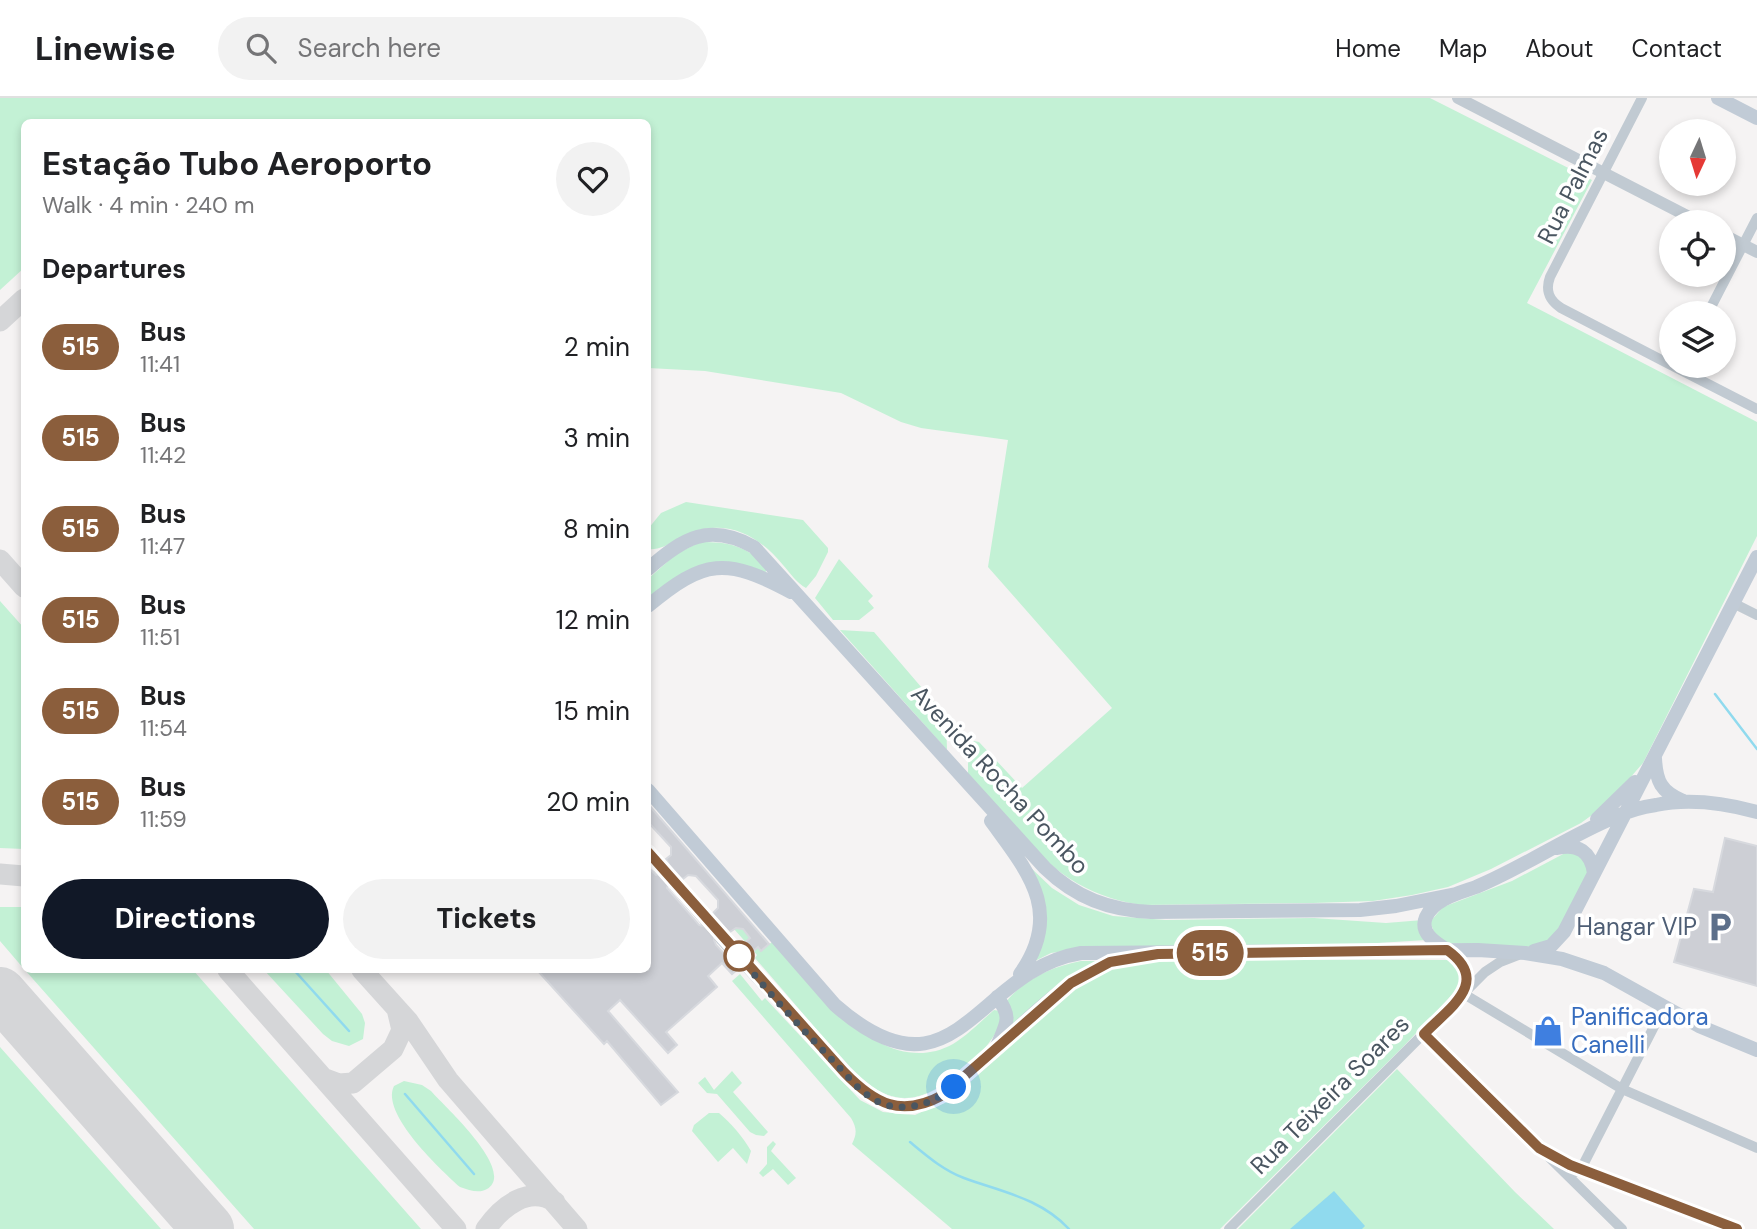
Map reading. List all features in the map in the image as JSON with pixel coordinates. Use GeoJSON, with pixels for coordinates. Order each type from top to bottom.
{"type":"FeatureCollection","features":[{"type":"Feature","properties":{"kind":"main road"},"geometry":{"type":"LineString","coordinates":[[1718,98],[1757,118]]}},
{"type":"Feature","properties":{"kind":"main road","name":"Avenida Rocha Pombo"},"geometry":{"type":"LineString","coordinates":[[651,567],[688,540],[716,534],[729,536],[754,547],[1056,879],[1079,895],[1107,906],[1151,912],[1360,910],[1456,894]]}},
{"type":"Feature","properties":{"kind":"main road","name":"Rua Teixeira Soares"},"geometry":{"type":"LineString","coordinates":[[1525,953],[1551,946],[1561,937],[1757,557]]}},
{"type":"Feature","properties":{"kind":"main road","name":"Avenida Rocha Pombo"},"geometry":{"type":"LineString","coordinates":[[651,602],[687,575],[716,567],[750,573],[802,598]]}},
{"type":"Feature","properties":{"kind":"main road"},"geometry":{"type":"LineString","coordinates":[[1655,755],[1661,788],[1685,801]]}},
{"type":"Feature","properties":{"kind":"main road","name":"Rua Teixeira Soares"},"geometry":{"type":"LineString","coordinates":[[1582,832],[1619,800],[1655,755]]}},
{"type":"Feature","properties":{"kind":"main road"},"geometry":{"type":"LineString","coordinates":[[955,770],[1024,867],[1036,889],[1041,914],[1038,940],[1030,960],[1013,983]]}},
{"type":"Feature","properties":{"kind":"main road"},"geometry":{"type":"LineString","coordinates":[[651,793],[835,1005],[865,1029],[898,1042],[926,1044],[958,1032],[1013,983],[1035,968],[1064,956],[1098,952],[1158,954],[1447,950],[1525,953],[1562,959],[1596,971],[1699,1026],[1757,1050]]}},
{"type":"Feature","properties":{"kind":"main road"},"geometry":{"type":"LineString","coordinates":[[1447,950],[1430,938],[1425,923],[1432,909],[1456,894],[1507,873],[1625,812],[1685,801],[1716,803],[1757,812]]}},
{"type":"Feature","properties":{"kind":"main road"},"geometry":{"type":"LineString","coordinates":[[1556,848],[1571,846],[1584,851],[1592,860],[1594,873]]}},
{"type":"Feature","properties":{"kind":"main road"},"geometry":{"type":"LineString","coordinates":[[651,856],[659,866]]}},
{"type":"Feature","properties":{"kind":"main road"},"geometry":{"type":"LineString","coordinates":[[677,885],[706,919]]}},
{"type":"Feature","properties":{"kind":"main road"},"geometry":{"type":"LineString","coordinates":[[723,939],[859,1087],[880,1102],[906,1107],[933,1101],[954,1087],[1082,976],[1110,962],[1158,954]]}},
{"type":"Feature","properties":{"kind":"main road"},"geometry":{"type":"LineString","coordinates":[[995,1051],[1008,1020],[1006,1009],[997,997]]}},
{"type":"Feature","properties":{"kind":"street","name":"Rua Palmas"},"geometry":{"type":"LineString","coordinates":[[1642,98],[1550,277],[1548,294],[1561,308],[1659,357]]}},
{"type":"Feature","properties":{"kind":"street"},"geometry":{"type":"LineString","coordinates":[[1464,100],[1675,210]]}},
{"type":"Feature","properties":{"kind":"street"},"geometry":{"type":"LineString","coordinates":[[1714,301],[1757,218]]}},
{"type":"Feature","properties":{"kind":"street"},"geometry":{"type":"LineString","coordinates":[[1736,241],[1757,252]]}},
{"type":"Feature","properties":{"kind":"street"},"geometry":{"type":"LineString","coordinates":[[1699,378],[1757,409]]}},
{"type":"Feature","properties":{"kind":"street"},"geometry":{"type":"LineString","coordinates":[[1733,603],[1757,615]]}},
{"type":"Feature","properties":{"kind":"street"},"geometry":{"type":"LineString","coordinates":[[1447,950],[1463,965],[1467,975],[1464,994],[1622,1089],[1757,1148]]}},
{"type":"Feature","properties":{"kind":"street","name":"Rua Teixeira Soares"},"geometry":{"type":"LineString","coordinates":[[1229,1229],[1492,966],[1525,953]]}},
{"type":"Feature","properties":{"kind":"street"},"geometry":{"type":"LineString","coordinates":[[1581,1169],[1664,1007]]}},
{"type":"Feature","properties":{"kind":"street"},"geometry":{"type":"LineString","coordinates":[[1424,1034],[1539,1148],[1568,1171],[1622,1229]]}},
{"type":"Feature","properties":{"kind":"street"},"geometry":{"type":"LineString","coordinates":[[1568,1171],[1581,1169],[1737,1229]]}},
{"type":"Feature","properties":{"kind":"green space"},"geometry":{"type":"Polygon","coordinates":[[[0,98],[1430,98],[1592,180],[1527,303],[1659,371],[1659,378],[1672,378],[1757,422],[1757,536],[1643,763],[1607,804],[1581,823],[1491,869],[1448,887],[1412,895],[1373,901],[1142,905],[1086,888],[1063,874],[1024,839],[968,774],[968,747],[974,741],[979,742],[1022,788],[1112,708],[988,567],[1008,440],[921,428],[901,422],[841,393],[705,371],[651,368],[651,119],[21,119],[21,271],[0,290],[0,98]]]}},
{"type":"Feature","properties":{"kind":"green space"},"geometry":{"type":"Polygon","coordinates":[[[686,502],[803,520],[828,548],[828,552],[816,576],[806,588],[766,548],[738,531],[703,529],[651,549],[651,525],[661,513],[686,502]]]}},
{"type":"Feature","properties":{"kind":"green space"},"geometry":{"type":"Polygon","coordinates":[[[700,542],[721,543],[752,554],[769,567],[764,574],[716,563],[651,601],[651,576],[676,554],[700,542]]]}},
{"type":"Feature","properties":{"kind":"green space"},"geometry":{"type":"Polygon","coordinates":[[[839,559],[873,596],[868,601],[874,608],[859,620],[833,620],[815,598],[839,559]]]}},
{"type":"Feature","properties":{"kind":"green space"},"geometry":{"type":"Polygon","coordinates":[[[0,601],[21,625],[21,849],[0,848],[0,601]]]}},
{"type":"Feature","properties":{"kind":"green space"},"geometry":{"type":"Polygon","coordinates":[[[840,630],[874,632],[946,716],[947,750],[840,630]]]}},
{"type":"Feature","properties":{"kind":"green space"},"geometry":{"type":"Polygon","coordinates":[[[1567,852],[1582,855],[1588,872],[1558,937],[1530,947],[1444,943],[1437,939],[1430,922],[1443,907],[1512,881],[1567,852]]]}},
{"type":"Feature","properties":{"kind":"green space"},"geometry":{"type":"Polygon","coordinates":[[[1030,867],[1052,888],[1079,905],[1113,916],[1166,920],[1314,918],[1386,923],[1423,920],[1426,940],[1362,944],[1089,947],[1051,953],[1035,961],[1042,938],[1030,867]]]}},
{"type":"Feature","properties":{"kind":"green space"},"geometry":{"type":"Polygon","coordinates":[[[0,907],[21,907],[21,966],[0,941],[0,907]]]}},
{"type":"Feature","properties":{"kind":"green space"},"geometry":{"type":"Polygon","coordinates":[[[734,929],[743,929],[761,951],[772,942],[851,1024],[875,1040],[901,1051],[927,1053],[953,1044],[994,1010],[1000,1011],[1003,1019],[983,1050],[934,1090],[914,1097],[897,1097],[880,1092],[850,1068],[755,958],[757,955],[734,929]]]}},
{"type":"Feature","properties":{"kind":"green space"},"geometry":{"type":"Polygon","coordinates":[[[1148,959],[1449,960],[1457,964],[1462,974],[1460,986],[1403,1047],[1220,1229],[952,1229],[852,1144],[856,1131],[851,1118],[732,981],[740,974],[762,1001],[765,998],[860,1100],[883,1112],[915,1115],[952,1098],[1087,977],[1121,964],[1148,959]]]}},
{"type":"Feature","properties":{"kind":"green space"},"geometry":{"type":"Polygon","coordinates":[[[1081,961],[1098,961],[1009,1031],[1006,1002],[1013,994],[1040,975],[1081,961]]]}},
{"type":"Feature","properties":{"kind":"green space"},"geometry":{"type":"Polygon","coordinates":[[[28,973],[196,973],[421,1229],[254,1229],[28,973]]]}},
{"type":"Feature","properties":{"kind":"green space"},"geometry":{"type":"Polygon","coordinates":[[[267,973],[328,973],[362,1014],[365,1023],[363,1039],[349,1046],[332,1041],[267,973]]]}},
{"type":"Feature","properties":{"kind":"green space"},"geometry":{"type":"Polygon","coordinates":[[[0,1047],[161,1229],[0,1229],[0,1047]]]}},
{"type":"Feature","properties":{"kind":"green space"},"geometry":{"type":"Polygon","coordinates":[[[1397,1069],[1554,1229],[1238,1229],[1397,1069]]]}},
{"type":"Feature","properties":{"kind":"green space"},"geometry":{"type":"Polygon","coordinates":[[[732,1071],[742,1083],[733,1092],[768,1132],[764,1136],[750,1132],[717,1094],[707,1093],[698,1083],[705,1077],[714,1090],[732,1071]]]}},
{"type":"Feature","properties":{"kind":"green space"},"geometry":{"type":"Polygon","coordinates":[[[404,1081],[422,1085],[431,1091],[475,1139],[493,1168],[494,1180],[487,1189],[477,1191],[460,1187],[414,1140],[403,1125],[392,1097],[394,1086],[404,1081]]]}},
{"type":"Feature","properties":{"kind":"green space"},"geometry":{"type":"Polygon","coordinates":[[[709,1113],[719,1113],[741,1135],[751,1151],[747,1164],[733,1148],[718,1162],[692,1131],[694,1125],[709,1113]]]}},
{"type":"Feature","properties":{"kind":"green space"},"geometry":{"type":"Polygon","coordinates":[[[773,1141],[776,1144],[771,1151],[796,1178],[788,1185],[773,1169],[763,1177],[759,1173],[767,1164],[767,1147],[773,1141]]]}},
{"type":"Feature","properties":{"kind":"water"},"geometry":{"type":"Polygon","coordinates":[[[1334,1191],[1365,1226],[1362,1229],[1290,1229],[1334,1191]]]}},
{"type":"Feature","properties":{"kind":"building"},"geometry":{"type":"Polygon","coordinates":[[[651,807],[769,944],[761,951],[758,947],[750,954],[742,945],[750,938],[743,929],[716,932],[716,945],[738,969],[732,974],[722,963],[708,976],[717,987],[666,1032],[677,1045],[668,1053],[620,1000],[608,1011],[678,1092],[661,1105],[607,1041],[604,1044],[540,973],[651,973],[651,870],[656,875],[665,873],[669,865],[666,859],[671,855],[671,847],[651,825],[651,807]],[[688,875],[683,879],[678,876],[670,877],[667,888],[699,925],[709,928],[715,923],[713,913],[718,908],[718,900],[696,876],[688,875]]]}},
{"type":"Feature","properties":{"kind":"building","name":"Hangar VIP"},"geometry":{"type":"Polygon","coordinates":[[[1725,838],[1757,846],[1757,986],[1674,962],[1694,889],[1713,892],[1725,838]]]}},
{"type":"Feature","properties":{"kind":"waterway"},"geometry":{"type":"LineString","coordinates":[[1715,694],[1757,749]]}},
{"type":"Feature","properties":{"kind":"waterway"},"geometry":{"type":"LineString","coordinates":[[297,973],[349,1031]]}},
{"type":"Feature","properties":{"kind":"waterway"},"geometry":{"type":"LineString","coordinates":[[405,1094],[474,1174]]}},
{"type":"Feature","properties":{"kind":"waterway"},"geometry":{"type":"LineString","coordinates":[[910,1142],[949,1171],[1033,1203],[1058,1218],[1069,1229]]}},
{"type":"Feature","properties":{"kind":"taxiway"},"geometry":{"type":"LineString","coordinates":[[0,321],[21,302]]}},
{"type":"Feature","properties":{"kind":"taxiway"},"geometry":{"type":"LineString","coordinates":[[0,560],[21,584]]}},
{"type":"Feature","properties":{"kind":"taxiway"},"geometry":{"type":"LineString","coordinates":[[0,874],[21,876]]}},
{"type":"Feature","properties":{"kind":"taxiway"},"geometry":{"type":"LineString","coordinates":[[231,973],[456,1229]]}},
{"type":"Feature","properties":{"kind":"taxiway"},"geometry":{"type":"LineString","coordinates":[[365,973],[408,1021],[448,1080],[577,1229]]}},
{"type":"Feature","properties":{"kind":"taxiway"},"geometry":{"type":"LineString","coordinates":[[323,1078],[339,1084],[353,1083],[393,1049],[402,1030],[397,1009]]}},
{"type":"Feature","properties":{"kind":"taxiway"},"geometry":{"type":"LineString","coordinates":[[486,1229],[500,1213],[517,1200],[536,1196],[555,1202]]}},
{"type":"Feature","properties":{"kind":"runway"},"geometry":{"type":"LineString","coordinates":[[0,993],[208,1229]]}},
{"type":"Feature","properties":{"kind":"tunnel"},"geometry":{"type":"LineString","coordinates":[[659,866],[676,885]]}},
{"type":"Feature","properties":{"kind":"tunnel"},"geometry":{"type":"LineString","coordinates":[[706,919],[723,939]]}},
{"type":"Feature","properties":{"kind":"bus line","name":"515"},"geometry":{"type":"LineString","coordinates":[[651,855],[801,1027],[844,1072],[869,1096],[894,1106],[921,1105],[943,1095],[1071,983],[1110,962],[1158,954],[1447,950],[1458,958],[1467,975],[1464,994],[1424,1034],[1539,1148],[1570,1165],[1737,1229]]}},
{"type":"Feature","properties":{"kind":"place","name":"Hangar VIP"},"geometry":{"type":"Point","coordinates":[1720,927]}},
{"type":"Feature","properties":{"kind":"place","name":"Panificadora Canelli"},"geometry":{"type":"Point","coordinates":[1548,1031]}},
{"type":"Feature","properties":{"kind":"route"},"geometry":{"type":"LineString","coordinates":[[739,956],[815,1042],[869,1096],[880,1102],[906,1107],[933,1101],[954,1087]]}}]}
